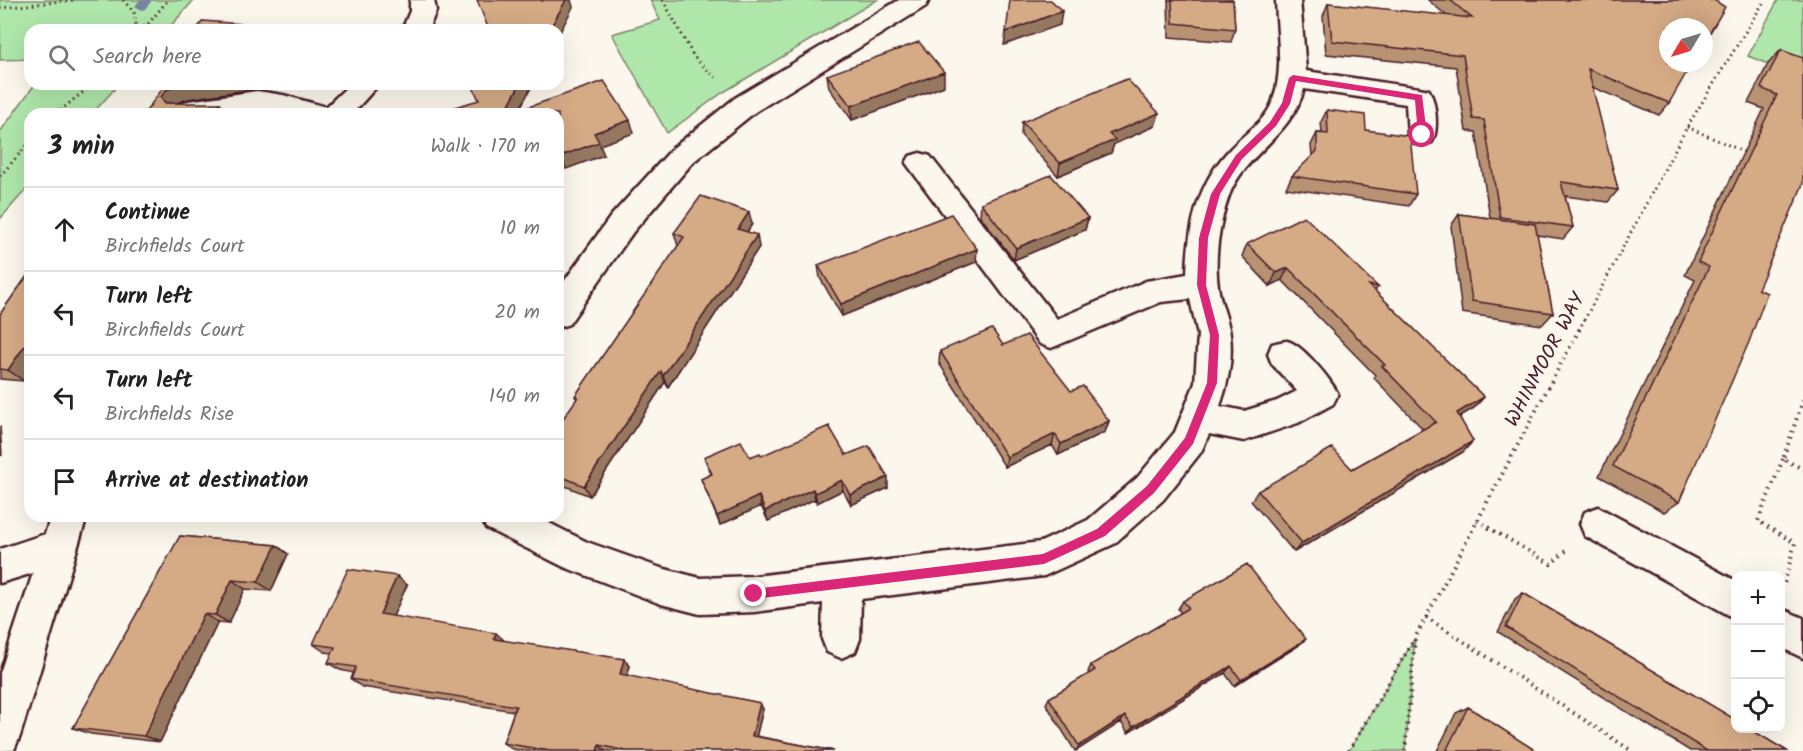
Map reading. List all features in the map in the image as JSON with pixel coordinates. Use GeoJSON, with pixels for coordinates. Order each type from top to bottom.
{"type":"FeatureCollection","features":[{"type":"Feature","properties":{"kind":"street"},"geometry":{"type":"LineString","coordinates":[[418,24],[423,11],[422,0]]}},
{"type":"Feature","properties":{"kind":"street"},"geometry":{"type":"LineString","coordinates":[[564,306],[622,224],[683,155],[745,105],[917,0]]}},
{"type":"Feature","properties":{"kind":"street"},"geometry":{"type":"LineString","coordinates":[[511,522],[577,555],[661,586],[700,596],[754,594],[1044,559],[1101,532],[1150,489],[1189,441],[1212,383],[1214,335],[1202,285],[1203,238],[1215,194],[1239,157],[1273,124],[1286,104],[1293,78],[1288,0]]}},
{"type":"Feature","properties":{"kind":"street"},"geometry":{"type":"LineString","coordinates":[[1293,78],[1419,97],[1422,135]]}},
{"type":"Feature","properties":{"kind":"street"},"geometry":{"type":"LineString","coordinates":[[341,108],[360,90]]}},
{"type":"Feature","properties":{"kind":"street"},"geometry":{"type":"LineString","coordinates":[[217,108],[246,101],[265,101],[293,108]]}},
{"type":"Feature","properties":{"kind":"street"},"geometry":{"type":"LineString","coordinates":[[920,163],[1051,335],[1157,290],[1202,285]]}},
{"type":"Feature","properties":{"kind":"street"},"geometry":{"type":"LineString","coordinates":[[1199,417],[1244,426],[1286,413],[1321,394],[1284,354]]}},
{"type":"Feature","properties":{"kind":"street"},"geometry":{"type":"LineString","coordinates":[[1598,524],[1731,598]]}},
{"type":"Feature","properties":{"kind":"street"},"geometry":{"type":"LineString","coordinates":[[0,566],[64,531]]}},
{"type":"Feature","properties":{"kind":"street"},"geometry":{"type":"LineString","coordinates":[[0,736],[64,531]]}},
{"type":"Feature","properties":{"kind":"street"},"geometry":{"type":"LineString","coordinates":[[841,639],[843,584]]}},
{"type":"Feature","properties":{"kind":"street"},"geometry":{"type":"LineString","coordinates":[[1785,629],[1803,639]]}},
{"type":"Feature","properties":{"kind":"path"},"geometry":{"type":"LineString","coordinates":[[0,8],[74,0]]}},
{"type":"Feature","properties":{"kind":"path"},"geometry":{"type":"LineString","coordinates":[[123,0],[130,5],[137,24]]}},
{"type":"Feature","properties":{"kind":"path"},"geometry":{"type":"LineString","coordinates":[[148,24],[168,0]]}},
{"type":"Feature","properties":{"kind":"path"},"geometry":{"type":"LineString","coordinates":[[663,0],[694,57],[745,105]]}},
{"type":"Feature","properties":{"kind":"path","name":"WHINMOOR WAY"},"geometry":{"type":"LineString","coordinates":[[1405,751],[1415,638],[1687,127],[1765,0]]}},
{"type":"Feature","properties":{"kind":"path"},"geometry":{"type":"LineString","coordinates":[[63,108],[86,90]]}},
{"type":"Feature","properties":{"kind":"path"},"geometry":{"type":"LineString","coordinates":[[1687,127],[1750,155]]}},
{"type":"Feature","properties":{"kind":"path"},"geometry":{"type":"LineString","coordinates":[[0,176],[24,149]]}},
{"type":"Feature","properties":{"kind":"path"},"geometry":{"type":"LineString","coordinates":[[1785,580],[1795,543],[1758,522],[1803,400]]}},
{"type":"Feature","properties":{"kind":"path"},"geometry":{"type":"LineString","coordinates":[[1783,459],[1803,469]]}},
{"type":"Feature","properties":{"kind":"path"},"geometry":{"type":"LineString","coordinates":[[1477,521],[1551,564],[1598,524]]}},
{"type":"Feature","properties":{"kind":"path"},"geometry":{"type":"LineString","coordinates":[[1426,617],[1632,751]]}},
{"type":"Feature","properties":{"kind":"path"},"geometry":{"type":"LineString","coordinates":[[1348,751],[1415,638]]}},
{"type":"Feature","properties":{"kind":"green space"},"geometry":{"type":"Polygon","coordinates":[[[0,0],[194,0],[172,24],[24,24],[24,59],[0,60],[0,0]]]}},
{"type":"Feature","properties":{"kind":"green space"},"geometry":{"type":"Polygon","coordinates":[[[650,0],[877,0],[722,93],[667,133],[612,34],[660,20],[650,0]]]}},
{"type":"Feature","properties":{"kind":"green space"},"geometry":{"type":"Polygon","coordinates":[[[1778,0],[1803,0],[1803,78],[1748,56],[1778,0]]]}},
{"type":"Feature","properties":{"kind":"green space"},"geometry":{"type":"Polygon","coordinates":[[[31,90],[114,90],[97,108],[24,108],[24,192],[0,219],[0,132],[31,90]]]}},
{"type":"Feature","properties":{"kind":"green space"},"geometry":{"type":"Polygon","coordinates":[[[1415,638],[1405,751],[1349,751],[1415,638]]]}},
{"type":"Feature","properties":{"kind":"building"},"geometry":{"type":"Polygon","coordinates":[[[477,0],[566,0],[552,24],[487,24],[477,0]]]}},
{"type":"Feature","properties":{"kind":"building"},"geometry":{"type":"Polygon","coordinates":[[[1010,0],[1051,0],[1062,11],[1006,32],[1010,0]]]}},
{"type":"Feature","properties":{"kind":"building"},"geometry":{"type":"Polygon","coordinates":[[[1172,0],[1233,0],[1235,29],[1173,23],[1172,0]]]}},
{"type":"Feature","properties":{"kind":"building"},"geometry":{"type":"Polygon","coordinates":[[[1450,0],[1714,0],[1725,7],[1713,28],[1713,18],[1659,18],[1659,72],[1687,72],[1669,103],[1588,69],[1618,190],[1561,182],[1573,227],[1500,217],[1484,120],[1473,119],[1463,55],[1332,41],[1328,3],[1472,18],[1450,0]]]}},
{"type":"Feature","properties":{"kind":"building"},"geometry":{"type":"Polygon","coordinates":[[[203,21],[242,24],[201,24],[203,21]]]}},
{"type":"Feature","properties":{"kind":"building"},"geometry":{"type":"Polygon","coordinates":[[[919,42],[944,72],[851,106],[827,75],[919,42]]]}},
{"type":"Feature","properties":{"kind":"building"},"geometry":{"type":"Polygon","coordinates":[[[1781,50],[1803,58],[1803,184],[1758,289],[1767,293],[1749,342],[1679,502],[1613,466],[1709,267],[1698,262],[1777,95],[1761,88],[1781,50]]]}},
{"type":"Feature","properties":{"kind":"building"},"geometry":{"type":"Polygon","coordinates":[[[1127,79],[1159,113],[1109,134],[1115,140],[1060,163],[1022,122],[1127,79]]]}},
{"type":"Feature","properties":{"kind":"building"},"geometry":{"type":"Polygon","coordinates":[[[604,81],[630,120],[594,133],[599,142],[564,155],[564,108],[525,108],[604,81]]]}},
{"type":"Feature","properties":{"kind":"building"},"geometry":{"type":"Polygon","coordinates":[[[162,90],[166,90],[161,97],[165,103],[220,103],[216,108],[148,108],[162,90]]]}},
{"type":"Feature","properties":{"kind":"building"},"geometry":{"type":"Polygon","coordinates":[[[474,90],[517,90],[507,108],[451,108],[479,100],[474,90]]]}},
{"type":"Feature","properties":{"kind":"building"},"geometry":{"type":"Polygon","coordinates":[[[1327,110],[1365,115],[1366,130],[1410,136],[1416,194],[1292,176],[1317,151],[1317,133],[1328,134],[1327,110]]]}},
{"type":"Feature","properties":{"kind":"building"},"geometry":{"type":"Polygon","coordinates":[[[1051,175],[1088,218],[1016,248],[981,203],[1051,175]]]}},
{"type":"Feature","properties":{"kind":"building"},"geometry":{"type":"Polygon","coordinates":[[[701,196],[749,212],[738,229],[757,235],[663,376],[661,371],[584,486],[564,478],[564,417],[578,397],[575,396],[684,237],[674,233],[701,196]]]}},
{"type":"Feature","properties":{"kind":"building"},"geometry":{"type":"Polygon","coordinates":[[[951,214],[977,249],[841,304],[818,265],[951,214]]]}},
{"type":"Feature","properties":{"kind":"building"},"geometry":{"type":"Polygon","coordinates":[[[1459,214],[1535,224],[1553,313],[1472,301],[1459,214]]]}},
{"type":"Feature","properties":{"kind":"building"},"geometry":{"type":"Polygon","coordinates":[[[1304,216],[1378,287],[1369,285],[1484,397],[1457,413],[1473,441],[1302,543],[1258,491],[1332,448],[1352,469],[1436,422],[1382,366],[1385,365],[1288,268],[1276,273],[1247,244],[1304,216]]]}},
{"type":"Feature","properties":{"kind":"building"},"geometry":{"type":"Polygon","coordinates":[[[24,280],[24,347],[8,370],[0,369],[0,314],[24,280]]]}},
{"type":"Feature","properties":{"kind":"building"},"geometry":{"type":"Polygon","coordinates":[[[992,329],[1003,345],[1027,335],[1071,391],[1083,386],[1109,421],[1061,444],[1055,434],[1007,457],[940,351],[992,329]]]}},
{"type":"Feature","properties":{"kind":"building"},"geometry":{"type":"Polygon","coordinates":[[[829,426],[846,455],[869,446],[888,477],[850,495],[842,480],[815,493],[813,489],[765,511],[759,496],[717,516],[701,479],[712,474],[704,457],[741,441],[750,457],[760,453],[761,456],[829,426]]]}},
{"type":"Feature","properties":{"kind":"building"},"geometry":{"type":"Polygon","coordinates":[[[180,536],[276,545],[258,582],[232,580],[215,615],[204,614],[144,736],[73,728],[180,536]]]}},
{"type":"Feature","properties":{"kind":"building"},"geometry":{"type":"Polygon","coordinates":[[[1247,564],[1306,639],[1241,680],[1231,666],[1133,727],[1125,716],[1079,746],[1049,698],[1095,670],[1091,665],[1189,608],[1183,601],[1247,564]]]}},
{"type":"Feature","properties":{"kind":"building"},"geometry":{"type":"Polygon","coordinates":[[[348,569],[397,576],[380,614],[496,633],[494,639],[624,659],[620,674],[760,703],[752,736],[834,751],[626,751],[599,745],[597,751],[551,751],[503,743],[516,706],[351,679],[356,667],[328,663],[335,647],[313,644],[348,569]]]}},
{"type":"Feature","properties":{"kind":"building"},"geometry":{"type":"Polygon","coordinates":[[[1523,593],[1731,717],[1731,733],[1757,733],[1787,751],[1707,751],[1506,627],[1523,593]]]}},
{"type":"Feature","properties":{"kind":"building"},"geometry":{"type":"Polygon","coordinates":[[[1468,707],[1536,751],[1450,751],[1447,749],[1468,707]]]}},
{"type":"Feature","properties":{"kind":"waterway"},"geometry":{"type":"LineString","coordinates":[[141,6],[146,0]]}},
{"type":"Feature","properties":{"kind":"route"},"geometry":{"type":"LineString","coordinates":[[754,594],[1044,559],[1101,532],[1150,489],[1189,441],[1212,383],[1214,335],[1202,285],[1203,238],[1215,194],[1239,157],[1273,124],[1286,104],[1293,78],[1419,97],[1422,135]]}}]}
